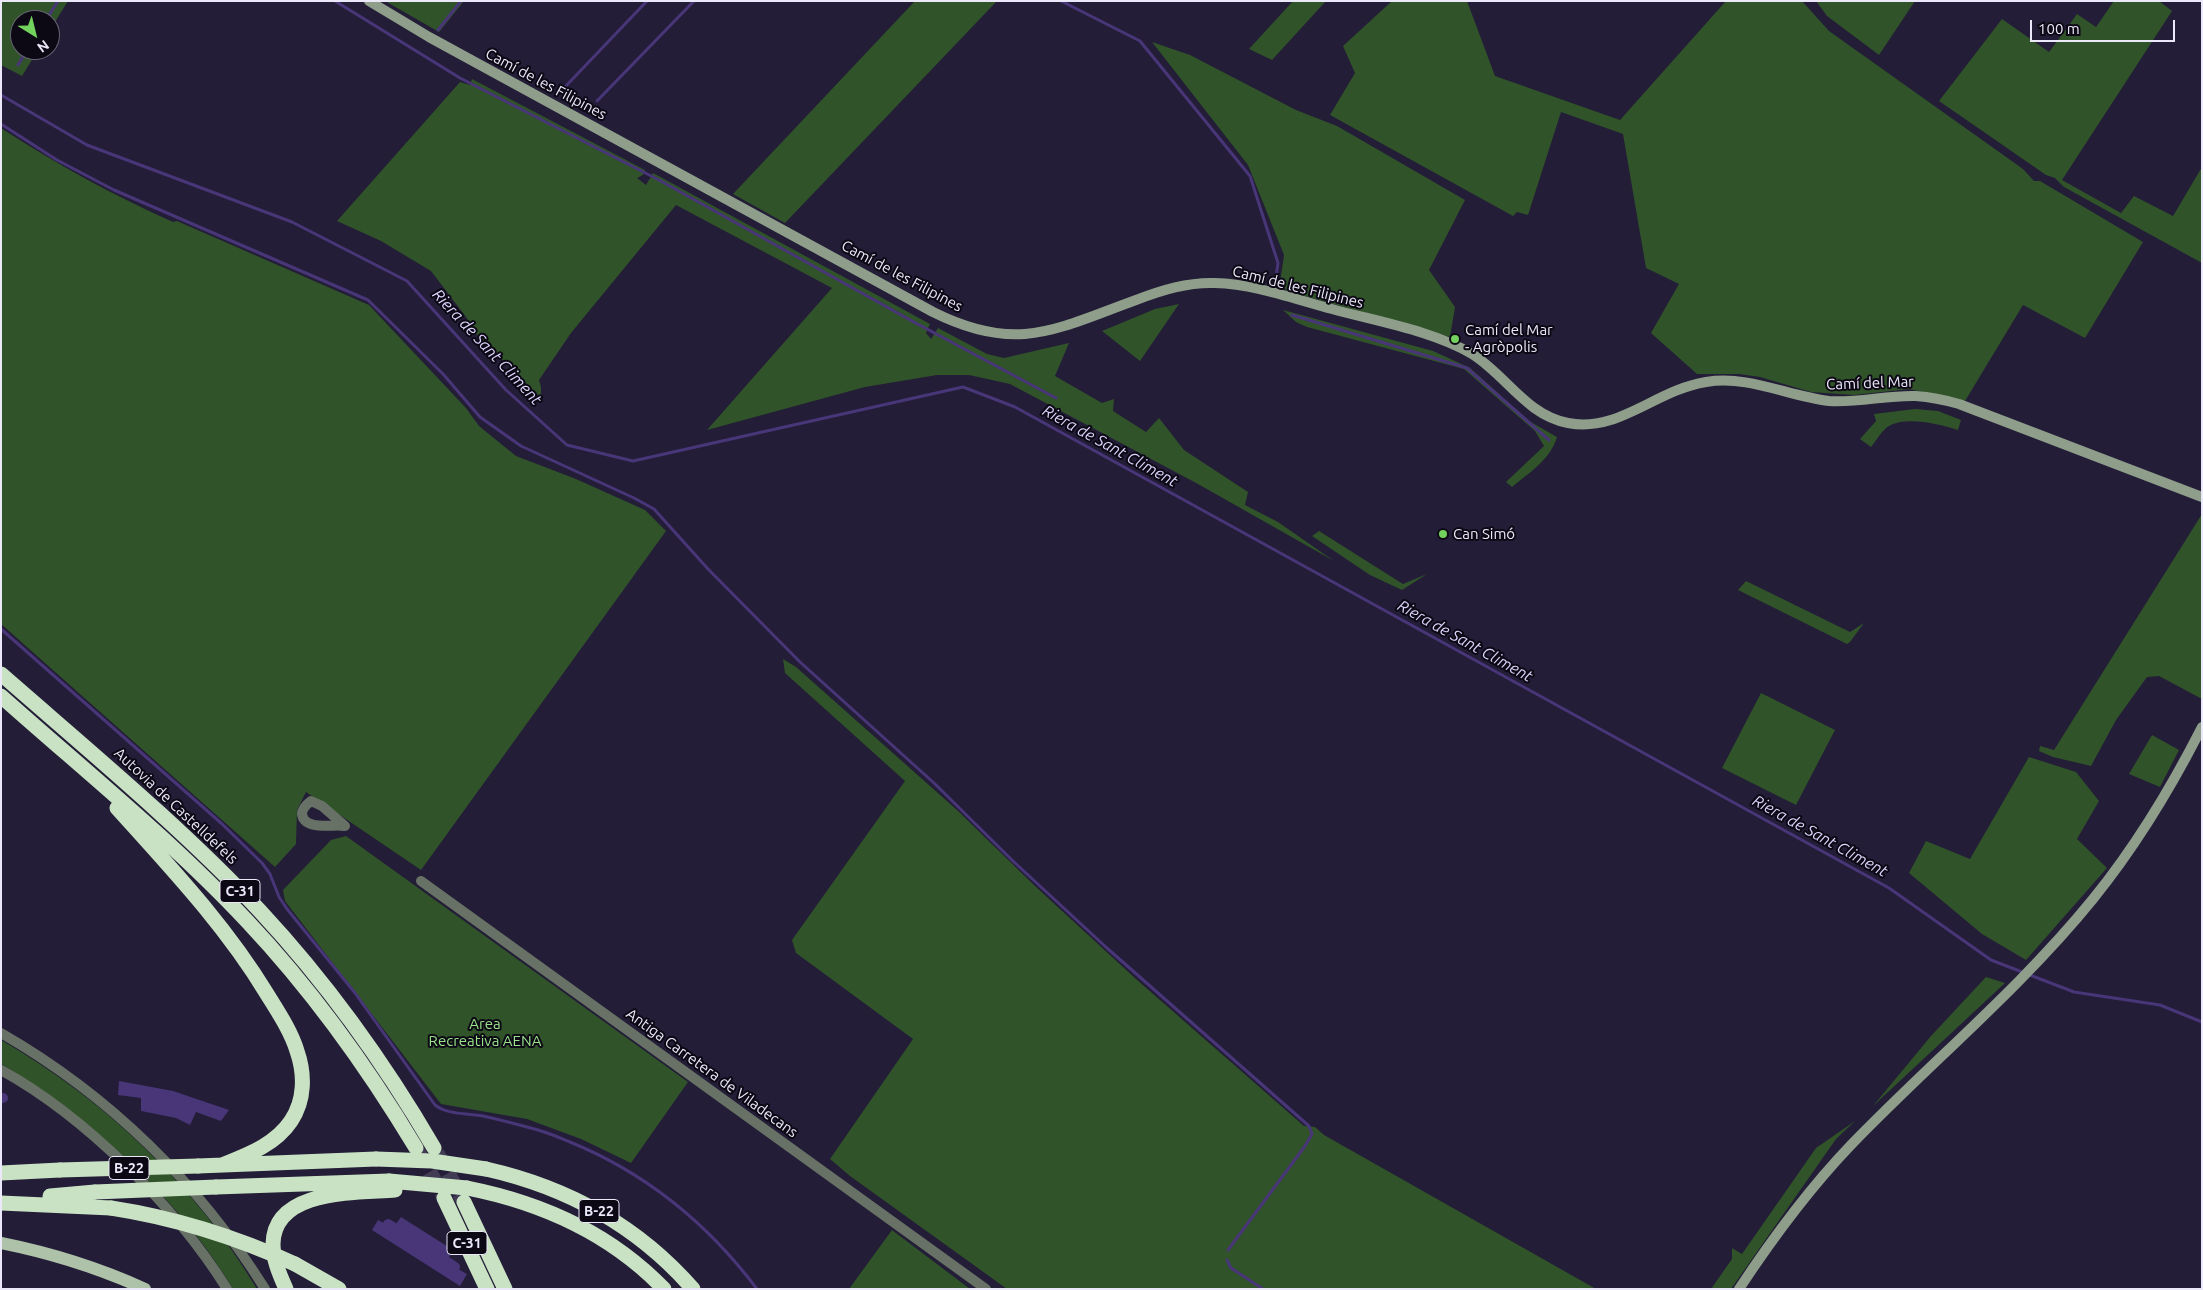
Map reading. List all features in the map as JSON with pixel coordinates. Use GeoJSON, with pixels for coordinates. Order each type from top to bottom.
{"type":"FeatureCollection","features":[{"type":"Feature","properties":{"kind":"highway","name":"Autovia de Castelldefels"},"geometry":{"type":"LineString","coordinates":[[1,674],[137,793],[260,912],[326,989],[357,1030],[434,1148]]}},
{"type":"Feature","properties":{"kind":"highway","name":"C-31"},"geometry":{"type":"LineString","coordinates":[[1,696],[173,847],[242,916],[314,999],[355,1053],[416,1148]]}},
{"type":"Feature","properties":{"kind":"highway"},"geometry":{"type":"LineString","coordinates":[[74,761],[168,862],[218,922],[262,986],[297,1050],[302,1086],[299,1104],[292,1120],[269,1144],[222,1165]]}},
{"type":"Feature","properties":{"kind":"highway","name":"B-22"},"geometry":{"type":"LineString","coordinates":[[1,1173],[376,1159],[432,1161],[486,1169],[540,1184],[590,1206],[641,1240],[667,1262],[693,1289]]}},
{"type":"Feature","properties":{"kind":"highway"},"geometry":{"type":"LineString","coordinates":[[286,1289],[275,1261],[273,1244],[276,1228],[285,1214],[309,1200],[392,1185]]}},
{"type":"Feature","properties":{"kind":"highway"},"geometry":{"type":"LineString","coordinates":[[1,1202],[95,1192],[216,1187],[392,1185],[466,1195],[500,1194],[544,1209],[601,1236],[627,1255],[664,1289]]}},
{"type":"Feature","properties":{"kind":"highway","name":"C-31"},"geometry":{"type":"LineString","coordinates":[[466,1195],[505,1289]]}},
{"type":"Feature","properties":{"kind":"highway","name":"C-31"},"geometry":{"type":"LineString","coordinates":[[444,1198],[487,1289]]}},
{"type":"Feature","properties":{"kind":"highway"},"geometry":{"type":"LineString","coordinates":[[1,1202],[111,1208],[200,1227],[254,1245],[295,1264],[339,1289]]}},
{"type":"Feature","properties":{"kind":"main road","name":"Camí de les Filipines"},"geometry":{"type":"LineString","coordinates":[[369,1],[429,38],[933,312],[971,328],[1010,334],[1050,331],[1165,290],[1192,284],[1215,283],[1259,290],[1400,328],[1452,344],[1467,352]]}},
{"type":"Feature","properties":{"kind":"main road","name":"Camí del Mar"},"geometry":{"type":"LineString","coordinates":[[1467,352],[1493,370],[1536,410],[1550,418],[1570,424],[1591,425],[1605,423],[1671,391],[1693,384],[1720,380],[1746,381],[1828,400],[1853,401],[1916,396],[1959,404],[2202,497]]}},
{"type":"Feature","properties":{"kind":"main road"},"geometry":{"type":"LineString","coordinates":[[1739,1289],[1791,1216],[1848,1148],[2037,962],[2092,900],[2139,836],[2166,793],[2202,727]]}},
{"type":"Feature","properties":{"kind":"main road"},"geometry":{"type":"LineString","coordinates":[[1,1243],[82,1264],[145,1289]]}},
{"type":"Feature","properties":{"kind":"street","name":"Antiga Carretera de Viladecans"},"geometry":{"type":"LineString","coordinates":[[421,881],[986,1289]]}},
{"type":"Feature","properties":{"kind":"street"},"geometry":{"type":"LineString","coordinates":[[1,1033],[52,1064],[112,1110],[150,1144],[202,1201],[248,1262],[265,1289]]}},
{"type":"Feature","properties":{"kind":"street"},"geometry":{"type":"LineString","coordinates":[[1,1070],[29,1085],[115,1156],[188,1234],[227,1289]]}},
{"type":"Feature","properties":{"kind":"green space"},"geometry":{"type":"Polygon","coordinates":[[[1,1],[68,1],[60,14],[60,10],[10,10],[10,60],[32,60],[22,76],[1,65],[1,1]]]}},
{"type":"Feature","properties":{"kind":"green space"},"geometry":{"type":"Polygon","coordinates":[[[385,1],[464,1],[439,32],[385,1]]]}},
{"type":"Feature","properties":{"kind":"green space"},"geometry":{"type":"Polygon","coordinates":[[[915,1],[997,1],[785,223],[733,194],[915,1]]]}},
{"type":"Feature","properties":{"kind":"green space"},"geometry":{"type":"Polygon","coordinates":[[[1293,1],[1326,1],[1272,60],[1249,49],[1293,1]]]}},
{"type":"Feature","properties":{"kind":"green space"},"geometry":{"type":"Polygon","coordinates":[[[1392,1],[1467,1],[1495,76],[1620,120],[1726,1],[1802,1],[1829,31],[2023,169],[2034,181],[2040,181],[2143,242],[2085,338],[2023,305],[1965,401],[1909,389],[1854,395],[1811,392],[1760,377],[1739,374],[1697,374],[1651,333],[1679,284],[1646,268],[1623,134],[1561,112],[1528,215],[1517,212],[1513,216],[1330,115],[1355,73],[1343,46],[1392,1]]]}},
{"type":"Feature","properties":{"kind":"green space"},"geometry":{"type":"Polygon","coordinates":[[[1816,1],[1915,1],[1879,55],[1827,16],[1816,1]]]}},
{"type":"Feature","properties":{"kind":"green space"},"geometry":{"type":"Polygon","coordinates":[[[2114,1],[2159,1],[2172,11],[2062,180],[2121,213],[2134,196],[2173,216],[2202,167],[2202,263],[2064,187],[2055,178],[2046,175],[1939,101],[2002,19],[2049,52],[2077,14],[2096,27],[2114,1]]]}},
{"type":"Feature","properties":{"kind":"green space"},"geometry":{"type":"Polygon","coordinates":[[[1152,42],[1190,55],[1296,110],[1337,126],[1465,200],[1429,270],[1455,307],[1450,337],[1287,291],[1280,283],[1284,255],[1248,165],[1152,42]]]}},
{"type":"Feature","properties":{"kind":"green space"},"geometry":{"type":"Polygon","coordinates":[[[472,79],[645,170],[643,175],[637,178],[646,185],[653,173],[930,324],[926,333],[931,339],[938,328],[987,354],[1004,358],[1069,343],[1055,376],[1102,403],[1114,399],[1113,411],[1146,432],[1159,418],[1184,450],[1248,492],[1245,505],[1278,522],[1334,561],[1198,484],[1010,384],[969,375],[937,375],[865,387],[707,430],[832,288],[676,205],[571,333],[539,380],[541,398],[475,333],[466,317],[431,271],[381,241],[337,221],[460,82],[470,85],[472,79]]]}},
{"type":"Feature","properties":{"kind":"green space"},"geometry":{"type":"Polygon","coordinates":[[[1,128],[64,166],[151,212],[173,222],[177,221],[369,305],[466,408],[479,426],[516,456],[576,479],[645,510],[666,531],[421,870],[306,792],[297,810],[296,844],[275,867],[1,624],[1,128]]]}},
{"type":"Feature","properties":{"kind":"green space"},"geometry":{"type":"Polygon","coordinates":[[[1179,304],[1140,361],[1102,331],[1155,309],[1179,304]]]}},
{"type":"Feature","properties":{"kind":"green space"},"geometry":{"type":"Polygon","coordinates":[[[1283,310],[1433,351],[1470,368],[1529,421],[1557,437],[1554,445],[1539,465],[1512,487],[1506,482],[1544,446],[1535,431],[1464,369],[1307,327],[1296,322],[1283,310]]]}},
{"type":"Feature","properties":{"kind":"green space"},"geometry":{"type":"Polygon","coordinates":[[[1915,409],[1938,411],[1961,420],[1958,430],[1933,423],[1914,421],[1896,423],[1889,426],[1871,447],[1860,439],[1876,421],[1874,414],[1915,409]]]}},
{"type":"Feature","properties":{"kind":"green space"},"geometry":{"type":"Polygon","coordinates":[[[2202,514],[2202,699],[2159,676],[2147,677],[2116,720],[2091,766],[2053,757],[2039,751],[2040,746],[2054,750],[2202,514]]]}},
{"type":"Feature","properties":{"kind":"green space"},"geometry":{"type":"Polygon","coordinates":[[[1319,531],[1403,584],[1427,574],[1402,590],[1370,575],[1312,536],[1319,531]]]}},
{"type":"Feature","properties":{"kind":"green space"},"geometry":{"type":"Polygon","coordinates":[[[1746,581],[1850,632],[1864,623],[1847,644],[1738,590],[1746,581]]]}},
{"type":"Feature","properties":{"kind":"green space"},"geometry":{"type":"Polygon","coordinates":[[[783,659],[796,667],[957,810],[1035,886],[1136,979],[1304,1126],[1315,1127],[1324,1135],[1596,1289],[1007,1289],[850,1176],[830,1159],[913,1039],[796,953],[792,940],[905,781],[785,673],[783,659]]]}},
{"type":"Feature","properties":{"kind":"green space"},"geometry":{"type":"Polygon","coordinates":[[[1761,693],[1835,730],[1796,805],[1722,768],[1761,693]]]}},
{"type":"Feature","properties":{"kind":"green space"},"geometry":{"type":"Polygon","coordinates":[[[2152,735],[2179,750],[2160,787],[2129,774],[2152,735]]]}},
{"type":"Feature","properties":{"kind":"green space"},"geometry":{"type":"Polygon","coordinates":[[[2029,757],[2076,772],[2099,801],[2077,839],[2107,868],[2026,960],[1982,934],[1909,873],[1926,841],[1970,859],[2029,757]]]}},
{"type":"Feature","properties":{"kind":"green space","name":"Area Recreativa AENA"},"geometry":{"type":"Polygon","coordinates":[[[346,836],[688,1082],[631,1163],[581,1139],[527,1119],[441,1104],[285,901],[283,890],[331,840],[346,836]]]}},
{"type":"Feature","properties":{"kind":"green space"},"geometry":{"type":"Polygon","coordinates":[[[1986,977],[2005,983],[1873,1106],[1931,1036],[1986,977]]]}},
{"type":"Feature","properties":{"kind":"green space"},"geometry":{"type":"Polygon","coordinates":[[[1,1040],[76,1090],[112,1118],[145,1148],[206,1215],[233,1251],[257,1289],[233,1289],[195,1234],[151,1183],[76,1117],[1,1064],[1,1040]]]}},
{"type":"Feature","properties":{"kind":"green space"},"geometry":{"type":"Polygon","coordinates":[[[1855,1121],[1836,1139],[1731,1289],[1711,1289],[1732,1259],[1732,1248],[1742,1254],[1816,1148],[1855,1121]]]}},
{"type":"Feature","properties":{"kind":"green space"},"geometry":{"type":"Polygon","coordinates":[[[892,1230],[970,1289],[849,1289],[892,1230]]]}},
{"type":"Feature","properties":{"kind":"shaded area"},"geometry":{"type":"Polygon","coordinates":[[[119,1081],[173,1091],[229,1110],[221,1121],[196,1112],[190,1125],[176,1118],[141,1111],[141,1098],[118,1095],[119,1081]]]}},
{"type":"Feature","properties":{"kind":"shaded area"},"geometry":{"type":"Polygon","coordinates":[[[401,1217],[453,1250],[446,1262],[467,1274],[460,1286],[372,1230],[378,1220],[393,1228],[401,1217]]]}},
{"type":"Feature","properties":{"kind":"waterway"},"geometry":{"type":"LineString","coordinates":[[52,10],[58,1]]}},
{"type":"Feature","properties":{"kind":"waterway"},"geometry":{"type":"LineString","coordinates":[[335,1],[460,78],[659,180],[912,321],[1056,398]]}},
{"type":"Feature","properties":{"kind":"waterway"},"geometry":{"type":"LineString","coordinates":[[438,30],[461,1]]}},
{"type":"Feature","properties":{"kind":"waterway"},"geometry":{"type":"LineString","coordinates":[[564,88],[647,1]]}},
{"type":"Feature","properties":{"kind":"waterway"},"geometry":{"type":"LineString","coordinates":[[597,101],[694,1]]}},
{"type":"Feature","properties":{"kind":"waterway"},"geometry":{"type":"LineString","coordinates":[[1061,1],[1140,41],[1250,176],[1278,263],[1275,284]]}},
{"type":"Feature","properties":{"kind":"waterway"},"geometry":{"type":"LineString","coordinates":[[18,65],[21,60]]}},
{"type":"Feature","properties":{"kind":"waterway","name":"Riera de Sant Climent"},"geometry":{"type":"LineString","coordinates":[[1,95],[87,145],[292,222],[407,281],[506,390],[567,445],[633,461],[963,387],[1015,407],[1889,888],[1991,960],[2074,992],[2160,1005],[2202,1022]]}},
{"type":"Feature","properties":{"kind":"waterway"},"geometry":{"type":"LineString","coordinates":[[1,124],[57,160],[114,190],[368,300],[443,374],[480,417],[521,446],[654,509],[708,569],[800,662],[934,783],[1014,862],[1108,949],[1309,1126],[1312,1134],[1305,1146],[1228,1250]]}},
{"type":"Feature","properties":{"kind":"waterway"},"geometry":{"type":"LineString","coordinates":[[1292,315],[1467,368],[1549,440]]}},
{"type":"Feature","properties":{"kind":"waterway"},"geometry":{"type":"LineString","coordinates":[[1,629],[221,823],[262,863],[270,874],[279,897],[287,909],[355,993],[435,1105],[446,1111],[483,1116],[546,1133],[570,1142],[624,1169],[650,1185],[696,1222],[718,1243],[757,1289]]}},
{"type":"Feature","properties":{"kind":"waterway"},"geometry":{"type":"LineString","coordinates":[[388,1224],[404,1234]]}},
{"type":"Feature","properties":{"kind":"waterway"},"geometry":{"type":"LineString","coordinates":[[435,1254],[455,1267]]}},
{"type":"Feature","properties":{"kind":"waterway"},"geometry":{"type":"LineString","coordinates":[[1227,1260],[1231,1268],[1263,1289]]}},
{"type":"Feature","properties":{"kind":"tunnel"},"geometry":{"type":"LineString","coordinates":[[418,1152],[443,1195]]}},
{"type":"Feature","properties":{"kind":"tunnel"},"geometry":{"type":"LineString","coordinates":[[437,1153],[464,1202]]}},
{"type":"Feature","properties":{"kind":"place","name":"Camí del Mar - Agròpolis"},"geometry":{"type":"Point","coordinates":[1455,339]}},
{"type":"Feature","properties":{"kind":"place","name":"Can Simó"},"geometry":{"type":"Point","coordinates":[1443,534]}}]}
